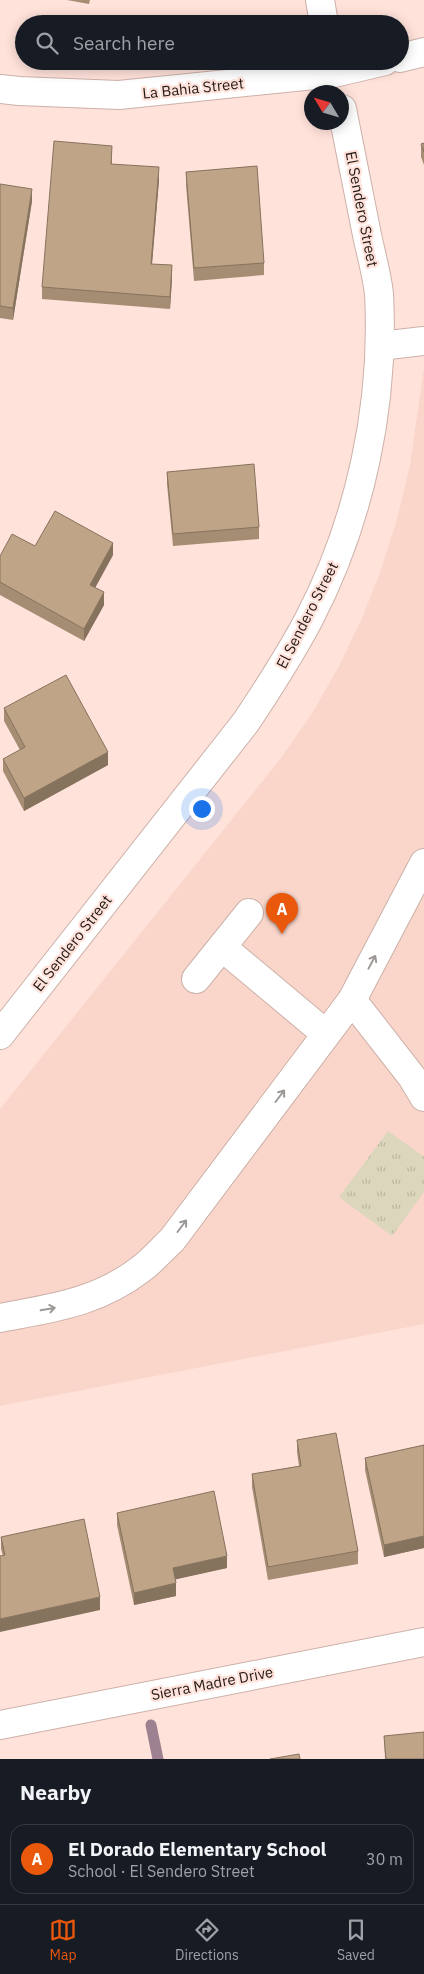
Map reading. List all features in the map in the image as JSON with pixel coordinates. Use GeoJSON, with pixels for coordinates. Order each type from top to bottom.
{"type":"FeatureCollection","features":[{"type":"Feature","properties":{"kind":"street"},"geometry":{"type":"LineString","coordinates":[[320,0],[322,15]]}},
{"type":"Feature","properties":{"kind":"street"},"geometry":{"type":"LineString","coordinates":[[409,56],[424,52]]}},
{"type":"Feature","properties":{"kind":"street","name":"La Bahia Street"},"geometry":{"type":"LineString","coordinates":[[0,88],[19,91],[119,95],[335,76],[355,70]]}},
{"type":"Feature","properties":{"kind":"street","name":"El Sendero Street"},"geometry":{"type":"LineString","coordinates":[[0,1035],[246,722],[279,672],[305,626],[333,567],[353,511],[366,454],[375,398],[380,346],[379,292],[346,130]]}},
{"type":"Feature","properties":{"kind":"street"},"geometry":{"type":"LineString","coordinates":[[380,346],[424,341]]}},
{"type":"Feature","properties":{"kind":"street"},"geometry":{"type":"LineString","coordinates":[[0,1318],[71,1305],[106,1291],[142,1269],[172,1240],[352,1000],[424,863]]}},
{"type":"Feature","properties":{"kind":"street"},"geometry":{"type":"LineString","coordinates":[[196,979],[249,913]]}},
{"type":"Feature","properties":{"kind":"street"},"geometry":{"type":"LineString","coordinates":[[222,947],[326,1034]]}},
{"type":"Feature","properties":{"kind":"street"},"geometry":{"type":"LineString","coordinates":[[352,1000],[412,1077],[424,1097]]}},
{"type":"Feature","properties":{"kind":"street","name":"Sierra Madre Drive"},"geometry":{"type":"LineString","coordinates":[[0,1725],[424,1642]]}},
{"type":"Feature","properties":{"kind":"shaded area"},"geometry":{"type":"Polygon","coordinates":[[[424,368],[424,1324],[0,1406],[0,1109],[281,758],[313,712],[339,666],[362,618],[381,570],[397,519],[410,465],[424,368]]]}},
{"type":"Feature","properties":{"kind":"green space"},"geometry":{"type":"Polygon","coordinates":[[[388,1131],[424,1157],[424,1192],[392,1236],[339,1197],[388,1131]]]}},
{"type":"Feature","properties":{"kind":"building"},"geometry":{"type":"Polygon","coordinates":[[[54,141],[112,146],[111,164],[159,167],[151,264],[172,265],[170,297],[42,287],[54,141]]]}},
{"type":"Feature","properties":{"kind":"building"},"geometry":{"type":"Polygon","coordinates":[[[257,166],[264,263],[194,268],[186,172],[257,166]]]}},
{"type":"Feature","properties":{"kind":"building"},"geometry":{"type":"Polygon","coordinates":[[[0,184],[32,189],[13,308],[0,306],[0,184]]]}},
{"type":"Feature","properties":{"kind":"building"},"geometry":{"type":"Polygon","coordinates":[[[254,464],[259,527],[173,534],[167,472],[254,464]]]}},
{"type":"Feature","properties":{"kind":"building"},"geometry":{"type":"Polygon","coordinates":[[[55,511],[113,543],[90,585],[104,592],[84,629],[0,582],[0,556],[12,534],[35,546],[55,511]]]}},
{"type":"Feature","properties":{"kind":"building"},"geometry":{"type":"Polygon","coordinates":[[[66,675],[108,752],[24,798],[3,759],[25,747],[4,708],[66,675]]]}},
{"type":"Feature","properties":{"kind":"building"},"geometry":{"type":"Polygon","coordinates":[[[336,1433],[358,1551],[268,1567],[252,1474],[301,1466],[297,1440],[336,1433]]]}},
{"type":"Feature","properties":{"kind":"building"},"geometry":{"type":"Polygon","coordinates":[[[424,1445],[424,1536],[384,1545],[365,1458],[424,1445]]]}},
{"type":"Feature","properties":{"kind":"building"},"geometry":{"type":"Polygon","coordinates":[[[214,1491],[227,1556],[173,1568],[176,1583],[134,1593],[117,1513],[214,1491]]]}},
{"type":"Feature","properties":{"kind":"building"},"geometry":{"type":"Polygon","coordinates":[[[84,1519],[100,1597],[0,1619],[0,1556],[5,1555],[1,1537],[84,1519]]]}},
{"type":"Feature","properties":{"kind":"building"},"geometry":{"type":"Polygon","coordinates":[[[424,1732],[424,1759],[386,1759],[384,1736],[424,1732]]]}},
{"type":"Feature","properties":{"kind":"building"},"geometry":{"type":"Polygon","coordinates":[[[299,1754],[300,1759],[270,1759],[299,1754]]]}},
{"type":"Feature","properties":{"kind":"waterway"},"geometry":{"type":"LineString","coordinates":[[151,1725],[158,1759]]}},
{"type":"Feature","properties":{"kind":"place","name":"El Dorado Elementary School"},"geometry":{"type":"Point","coordinates":[282,934]}}]}
